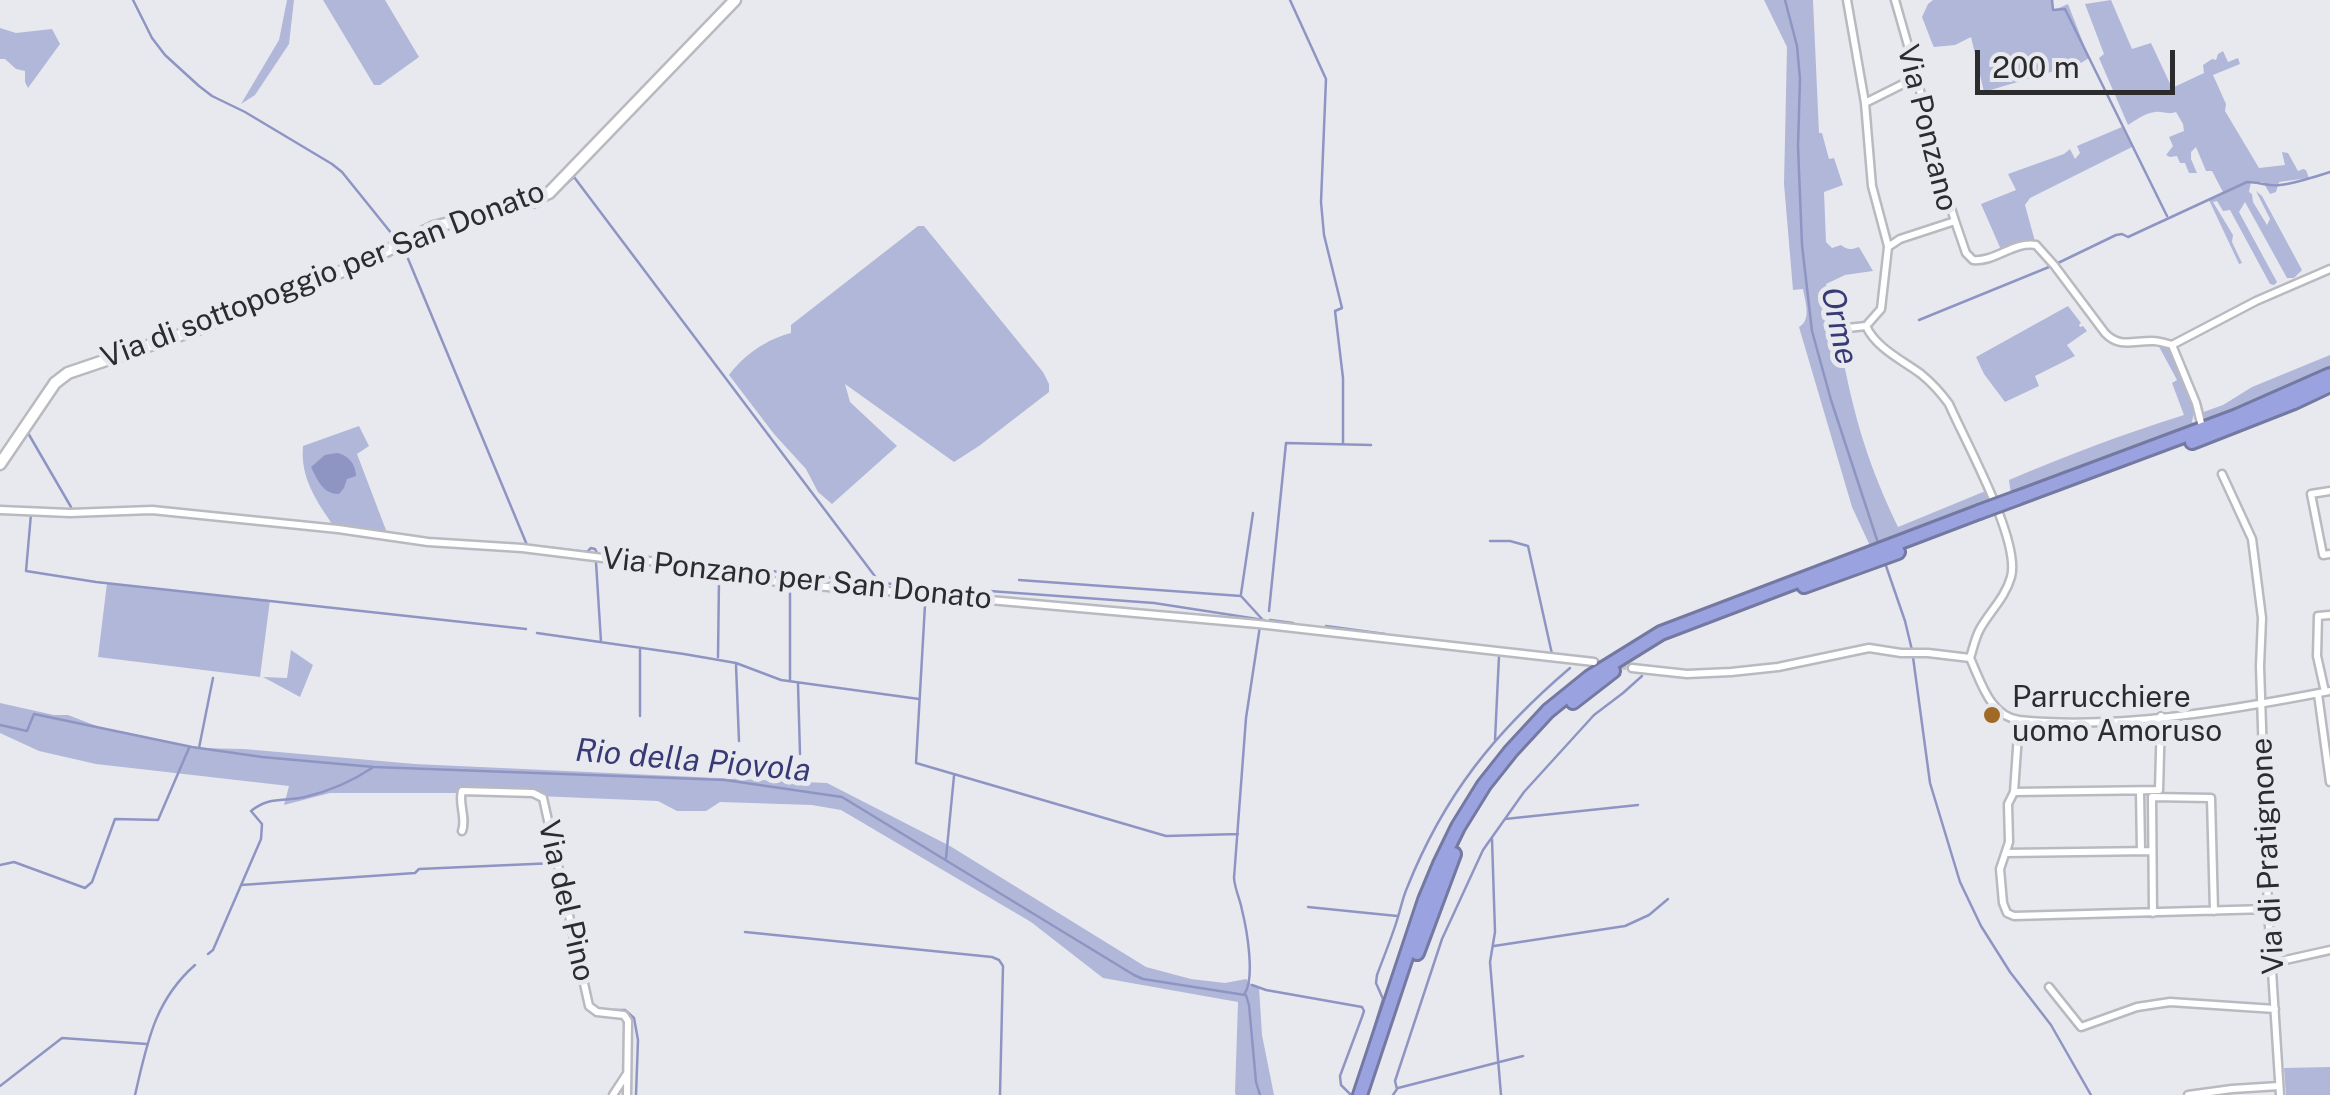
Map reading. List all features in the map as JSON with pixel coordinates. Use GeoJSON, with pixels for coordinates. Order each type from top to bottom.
{"type":"FeatureCollection","features":[{"type":"Feature","properties":{"kind":"highway"},"geometry":{"type":"LineString","coordinates":[[1360,1095],[1425,900],[1458,827],[1484,785],[1533,727],[1590,677],[1660,633],[2019,502],[2330,375]]}},
{"type":"Feature","properties":{"kind":"highway"},"geometry":{"type":"LineString","coordinates":[[2019,502],[2240,424],[2330,385]]}},
{"type":"Feature","properties":{"kind":"highway"},"geometry":{"type":"LineString","coordinates":[[1369,1095],[1448,866],[1491,792],[1546,726],[1606,676],[1667,640],[1872,557]]}},
{"type":"Feature","properties":{"kind":"street","name":"Via di sottopoggio per San Donato"},"geometry":{"type":"LineString","coordinates":[[0,464],[56,383],[68,373],[354,268],[434,227],[549,193],[735,0]]}},
{"type":"Feature","properties":{"kind":"street"},"geometry":{"type":"LineString","coordinates":[[1838,329],[1866,326],[1881,309],[1888,247],[1872,186],[1865,103],[1847,0]]}},
{"type":"Feature","properties":{"kind":"street","name":"Via Ponzano"},"geometry":{"type":"LineString","coordinates":[[1888,247],[1954,221],[1895,0]]}},
{"type":"Feature","properties":{"kind":"street"},"geometry":{"type":"LineString","coordinates":[[1865,103],[1917,77]]}},
{"type":"Feature","properties":{"kind":"street"},"geometry":{"type":"LineString","coordinates":[[1954,221],[1966,253],[1973,260],[1984,261],[2022,244],[2036,245],[2114,342],[2156,341],[2172,345],[2256,301],[2330,269]]}},
{"type":"Feature","properties":{"kind":"street"},"geometry":{"type":"LineString","coordinates":[[1866,326],[1875,340],[1925,377],[1949,404],[2011,549],[2010,580],[1982,626],[1970,658],[1993,706],[2008,718],[2092,724],[2262,704],[2324,692]]}},
{"type":"Feature","properties":{"kind":"street"},"geometry":{"type":"LineString","coordinates":[[2172,345],[2196,403],[2200,424]]}},
{"type":"Feature","properties":{"kind":"street","name":"Via di Pratignone"},"geometry":{"type":"LineString","coordinates":[[2188,1095],[2232,1088],[2280,1091],[2268,909],[2262,618],[2252,539],[2222,474]]}},
{"type":"Feature","properties":{"kind":"street"},"geometry":{"type":"LineString","coordinates":[[2330,491],[2311,494],[2323,555],[2330,554]]}},
{"type":"Feature","properties":{"kind":"street","name":"Via Ponzano per San Donato"},"geometry":{"type":"LineString","coordinates":[[0,510],[152,510],[611,560],[703,564],[790,584],[1261,625],[1594,662]]}},
{"type":"Feature","properties":{"kind":"street"},"geometry":{"type":"LineString","coordinates":[[2330,614],[2318,616],[2317,656],[2324,692],[2330,782]]}},
{"type":"Feature","properties":{"kind":"street"},"geometry":{"type":"LineString","coordinates":[[1632,668],[1702,674],[1778,667],[1869,648],[1970,658]]}},
{"type":"Feature","properties":{"kind":"street"},"geometry":{"type":"LineString","coordinates":[[2153,913],[2151,851],[2161,716]]}},
{"type":"Feature","properties":{"kind":"street"},"geometry":{"type":"LineString","coordinates":[[2019,720],[2014,792],[2008,804],[2010,842],[2000,870],[2004,910],[2012,916],[2268,909]]}},
{"type":"Feature","properties":{"kind":"street"},"geometry":{"type":"LineString","coordinates":[[2014,792],[2140,790],[2211,798],[2214,911]]}},
{"type":"Feature","properties":{"kind":"street"},"geometry":{"type":"LineString","coordinates":[[2140,790],[2140,851]]}},
{"type":"Feature","properties":{"kind":"street","name":"Via del Pino"},"geometry":{"type":"LineString","coordinates":[[462,831],[462,792],[533,793],[543,798],[590,1006],[597,1012],[624,1015],[628,1021],[627,1095]]}},
{"type":"Feature","properties":{"kind":"street"},"geometry":{"type":"LineString","coordinates":[[2006,854],[2151,851]]}},
{"type":"Feature","properties":{"kind":"street"},"geometry":{"type":"LineString","coordinates":[[2272,963],[2330,950]]}},
{"type":"Feature","properties":{"kind":"street","name":"Via di Pratignone"},"geometry":{"type":"LineString","coordinates":[[2049,987],[2081,1027],[2137,1007],[2170,1002],[2275,1008]]}},
{"type":"Feature","properties":{"kind":"street"},"geometry":{"type":"LineString","coordinates":[[613,1095],[628,1072]]}},
{"type":"Feature","properties":{"kind":"shaded area"},"geometry":{"type":"Polygon","coordinates":[[[287,0],[294,0],[289,44],[255,95],[241,104],[279,40],[287,0]]]}},
{"type":"Feature","properties":{"kind":"shaded area"},"geometry":{"type":"Polygon","coordinates":[[[323,0],[385,0],[419,57],[380,85],[374,85],[323,0]]]}},
{"type":"Feature","properties":{"kind":"shaded area"},"geometry":{"type":"Polygon","coordinates":[[[1764,0],[1813,0],[1819,133],[1829,159],[1834,158],[1843,185],[1824,192],[1826,242],[1832,248],[1859,247],[1873,271],[1845,275],[1826,284],[1857,420],[1891,512],[1898,527],[1988,490],[1993,502],[1871,548],[1852,507],[1799,327],[1807,310],[1803,289],[1793,290],[1784,184],[1787,47],[1764,0]]]}},
{"type":"Feature","properties":{"kind":"shaded area"},"geometry":{"type":"Polygon","coordinates":[[[1933,0],[2052,0],[2054,10],[2068,4],[2089,58],[1984,92],[1971,37],[1955,45],[1934,47],[1922,17],[1933,0]]]}},
{"type":"Feature","properties":{"kind":"shaded area"},"geometry":{"type":"Polygon","coordinates":[[[2111,0],[2132,49],[2151,43],[2172,88],[2204,73],[2203,65],[2216,60],[2223,51],[2228,62],[2238,58],[2240,64],[2213,75],[2226,104],[2225,111],[2259,168],[2285,165],[2282,152],[2288,153],[2298,171],[2306,170],[2309,178],[2279,182],[2276,192],[2270,194],[2263,182],[2251,182],[2249,192],[2267,225],[2270,219],[2256,191],[2262,196],[2302,270],[2294,278],[2287,278],[2245,202],[2239,212],[2277,282],[2274,285],[2230,210],[2223,211],[2217,201],[2213,202],[2233,235],[2232,242],[2242,263],[2239,264],[2209,200],[2224,194],[2212,171],[2206,171],[2196,147],[2191,159],[2197,173],[2189,173],[2177,156],[2166,155],[2173,146],[2169,137],[2184,131],[2176,112],[2151,113],[2128,125],[2099,58],[2104,54],[2085,4],[2111,0]]]}},
{"type":"Feature","properties":{"kind":"shaded area"},"geometry":{"type":"Polygon","coordinates":[[[0,28],[16,33],[52,29],[60,44],[28,88],[25,71],[0,59],[0,28]]]}},
{"type":"Feature","properties":{"kind":"shaded area"},"geometry":{"type":"Polygon","coordinates":[[[2122,127],[2132,147],[2030,198],[2025,205],[2036,245],[2002,252],[1981,204],[2016,190],[2008,174],[2070,149],[2075,159],[2080,153],[2077,146],[2122,127]]]}},
{"type":"Feature","properties":{"kind":"shaded area"},"geometry":{"type":"Polygon","coordinates":[[[918,226],[924,226],[1043,372],[1049,392],[954,462],[845,384],[850,402],[897,446],[832,504],[818,492],[806,469],[729,375],[757,349],[791,333],[791,325],[918,226]]]}},
{"type":"Feature","properties":{"kind":"shaded area"},"geometry":{"type":"Polygon","coordinates":[[[2068,306],[2080,327],[2087,331],[2067,345],[2075,356],[2035,376],[2039,386],[2005,402],[1976,357],[2068,306]]]}},
{"type":"Feature","properties":{"kind":"shaded area"},"geometry":{"type":"Polygon","coordinates":[[[2156,341],[2172,345],[2196,403],[2192,422],[2198,426],[2011,495],[2009,480],[2184,415],[2172,383],[2177,380],[2156,341]]]}},
{"type":"Feature","properties":{"kind":"shaded area"},"geometry":{"type":"Polygon","coordinates":[[[2330,355],[2330,370],[2201,423],[2198,414],[2330,355]]]}},
{"type":"Feature","properties":{"kind":"shaded area"},"geometry":{"type":"Polygon","coordinates":[[[359,426],[369,446],[357,454],[389,538],[335,528],[316,499],[304,469],[303,446],[359,426]]]}},
{"type":"Feature","properties":{"kind":"shaded area"},"geometry":{"type":"Polygon","coordinates":[[[337,453],[351,461],[356,476],[347,479],[339,494],[325,489],[311,467],[325,455],[337,453]]]}},
{"type":"Feature","properties":{"kind":"shaded area"},"geometry":{"type":"Polygon","coordinates":[[[107,583],[270,600],[260,677],[98,657],[107,583]]]}},
{"type":"Feature","properties":{"kind":"shaded area"},"geometry":{"type":"Polygon","coordinates":[[[291,650],[313,665],[300,697],[263,677],[287,678],[291,650]]]}},
{"type":"Feature","properties":{"kind":"shaded area"},"geometry":{"type":"Polygon","coordinates":[[[0,703],[68,715],[102,728],[199,748],[415,764],[827,783],[950,846],[1146,967],[1191,979],[1225,983],[1246,979],[1259,987],[1262,1035],[1274,1095],[1235,1093],[1238,1002],[1103,978],[1031,922],[841,810],[812,805],[720,802],[706,811],[677,811],[658,801],[465,793],[330,793],[284,805],[289,786],[96,764],[39,751],[0,733],[0,703]]]}},
{"type":"Feature","properties":{"kind":"shaded area"},"geometry":{"type":"Polygon","coordinates":[[[2330,1067],[2330,1095],[2286,1095],[2284,1068],[2330,1067]]]}},
{"type":"Feature","properties":{"kind":"waterway"},"geometry":{"type":"LineString","coordinates":[[133,0],[165,55],[199,86],[332,164],[396,239]]}},
{"type":"Feature","properties":{"kind":"waterway"},"geometry":{"type":"LineString","coordinates":[[1290,0],[1326,79],[1321,202],[1324,235],[1342,308],[1335,311],[1343,378],[1343,444]]}},
{"type":"Feature","properties":{"kind":"waterway","name":"Orme"},"geometry":{"type":"LineString","coordinates":[[1785,0],[1797,46],[1800,79],[1802,245],[1812,331],[1879,546]]}},
{"type":"Feature","properties":{"kind":"waterway"},"geometry":{"type":"LineString","coordinates":[[2052,0],[2053,10],[2065,9],[2167,216]]}},
{"type":"Feature","properties":{"kind":"waterway"},"geometry":{"type":"LineString","coordinates":[[2058,263],[2116,235],[2128,237],[2247,182],[2280,185],[2330,172]]}},
{"type":"Feature","properties":{"kind":"waterway"},"geometry":{"type":"LineString","coordinates":[[472,222],[540,206],[574,177],[880,583]]}},
{"type":"Feature","properties":{"kind":"waterway"},"geometry":{"type":"LineString","coordinates":[[404,249],[527,545],[587,552],[591,548],[597,553]]}},
{"type":"Feature","properties":{"kind":"waterway"},"geometry":{"type":"LineString","coordinates":[[1919,320],[2049,267]]}},
{"type":"Feature","properties":{"kind":"waterway"},"geometry":{"type":"LineString","coordinates":[[225,311],[255,298]]}},
{"type":"Feature","properties":{"kind":"waterway"},"geometry":{"type":"LineString","coordinates":[[180,330],[216,315]]}},
{"type":"Feature","properties":{"kind":"waterway"},"geometry":{"type":"LineString","coordinates":[[109,354],[140,344]]}},
{"type":"Feature","properties":{"kind":"waterway"},"geometry":{"type":"LineString","coordinates":[[28,433],[71,507]]}},
{"type":"Feature","properties":{"kind":"waterway"},"geometry":{"type":"LineString","coordinates":[[1269,611],[1286,443],[1371,445]]}},
{"type":"Feature","properties":{"kind":"waterway"},"geometry":{"type":"LineString","coordinates":[[1241,594],[1253,513]]}},
{"type":"Feature","properties":{"kind":"waterway"},"geometry":{"type":"LineString","coordinates":[[33,514],[26,571],[526,629]]}},
{"type":"Feature","properties":{"kind":"waterway"},"geometry":{"type":"LineString","coordinates":[[1490,541],[1528,546],[1552,654]]}},
{"type":"Feature","properties":{"kind":"waterway"},"geometry":{"type":"LineString","coordinates":[[596,562],[601,642]]}},
{"type":"Feature","properties":{"kind":"waterway","name":"Orme"},"geometry":{"type":"LineString","coordinates":[[1885,563],[1912,650]]}},
{"type":"Feature","properties":{"kind":"waterway"},"geometry":{"type":"LineString","coordinates":[[762,570],[880,583],[1154,603],[1264,620]]}},
{"type":"Feature","properties":{"kind":"waterway"},"geometry":{"type":"LineString","coordinates":[[790,576],[790,681]]}},
{"type":"Feature","properties":{"kind":"waterway"},"geometry":{"type":"LineString","coordinates":[[718,657],[719,579]]}},
{"type":"Feature","properties":{"kind":"waterway"},"geometry":{"type":"LineString","coordinates":[[1019,580],[1241,596],[1262,619]]}},
{"type":"Feature","properties":{"kind":"waterway"},"geometry":{"type":"LineString","coordinates":[[925,605],[916,763],[1166,836],[1238,834]]}},
{"type":"Feature","properties":{"kind":"waterway"},"geometry":{"type":"LineString","coordinates":[[1270,620],[1293,623]]}},
{"type":"Feature","properties":{"kind":"waterway"},"geometry":{"type":"LineString","coordinates":[[1245,993],[1249,953],[1234,878],[1246,718],[1260,626]]}},
{"type":"Feature","properties":{"kind":"waterway"},"geometry":{"type":"LineString","coordinates":[[1326,626],[1385,634]]}},
{"type":"Feature","properties":{"kind":"waterway"},"geometry":{"type":"LineString","coordinates":[[537,633],[736,663],[781,680],[919,699]]}},
{"type":"Feature","properties":{"kind":"waterway"},"geometry":{"type":"LineString","coordinates":[[640,650],[640,716]]}},
{"type":"Feature","properties":{"kind":"waterway"},"geometry":{"type":"LineString","coordinates":[[1495,740],[1499,656]]}},
{"type":"Feature","properties":{"kind":"waterway","name":"Orme"},"geometry":{"type":"LineString","coordinates":[[1913,657],[1930,783],[1960,882],[1981,926],[2051,1025],[2091,1095]]}},
{"type":"Feature","properties":{"kind":"waterway"},"geometry":{"type":"LineString","coordinates":[[736,665],[739,741]]}},
{"type":"Feature","properties":{"kind":"waterway"},"geometry":{"type":"LineString","coordinates":[[1354,1095],[1383,999],[1377,975],[1422,854],[1474,767],[1518,716],[1570,668]]}},
{"type":"Feature","properties":{"kind":"waterway"},"geometry":{"type":"LineString","coordinates":[[1393,1095],[1442,939],[1483,850],[1524,792],[1594,715],[1642,676]]}},
{"type":"Feature","properties":{"kind":"waterway"},"geometry":{"type":"LineString","coordinates":[[199,748],[213,678]]}},
{"type":"Feature","properties":{"kind":"waterway"},"geometry":{"type":"LineString","coordinates":[[798,684],[800,754]]}},
{"type":"Feature","properties":{"kind":"waterway","name":"Rio della Piovola"},"geometry":{"type":"LineString","coordinates":[[0,725],[27,731],[34,714],[192,747],[262,757],[374,767],[725,780],[842,797],[1134,975],[1245,995]]}},
{"type":"Feature","properties":{"kind":"waterway"},"geometry":{"type":"LineString","coordinates":[[0,865],[14,862],[85,888],[92,882],[115,819],[158,820],[189,748]]}},
{"type":"Feature","properties":{"kind":"waterway"},"geometry":{"type":"LineString","coordinates":[[208,954],[261,839],[262,824],[251,811],[271,801],[332,789],[372,768]]}},
{"type":"Feature","properties":{"kind":"waterway"},"geometry":{"type":"LineString","coordinates":[[946,858],[954,776]]}},
{"type":"Feature","properties":{"kind":"waterway"},"geometry":{"type":"LineString","coordinates":[[1505,819],[1638,805]]}},
{"type":"Feature","properties":{"kind":"waterway"},"geometry":{"type":"LineString","coordinates":[[1492,839],[1495,932],[1490,962],[1501,1095]]}},
{"type":"Feature","properties":{"kind":"waterway"},"geometry":{"type":"LineString","coordinates":[[241,885],[415,873],[419,869],[555,863]]}},
{"type":"Feature","properties":{"kind":"waterway"},"geometry":{"type":"LineString","coordinates":[[1494,946],[1625,926],[1649,915],[1668,899]]}},
{"type":"Feature","properties":{"kind":"waterway"},"geometry":{"type":"LineString","coordinates":[[1308,907],[1397,916]]}},
{"type":"Feature","properties":{"kind":"waterway"},"geometry":{"type":"LineString","coordinates":[[745,932],[999,960],[1003,966],[1000,1095]]}},
{"type":"Feature","properties":{"kind":"waterway"},"geometry":{"type":"LineString","coordinates":[[135,1095],[154,1024],[170,993],[195,965]]}},
{"type":"Feature","properties":{"kind":"waterway"},"geometry":{"type":"LineString","coordinates":[[1252,985],[1362,1007],[1364,1011],[1340,1076],[1341,1085],[1351,1095]]}},
{"type":"Feature","properties":{"kind":"waterway","name":"Rio della Piovola"},"geometry":{"type":"LineString","coordinates":[[1246,995],[1260,1095]]}},
{"type":"Feature","properties":{"kind":"waterway"},"geometry":{"type":"LineString","coordinates":[[609,1010],[625,1010],[634,1018],[638,1040],[636,1095]]}},
{"type":"Feature","properties":{"kind":"waterway"},"geometry":{"type":"LineString","coordinates":[[0,1086],[62,1038],[147,1044]]}},
{"type":"Feature","properties":{"kind":"waterway"},"geometry":{"type":"LineString","coordinates":[[1398,1088],[1523,1056]]}},
{"type":"Feature","properties":{"kind":"tunnel"},"geometry":{"type":"LineString","coordinates":[[1594,662],[1632,668]]}},
{"type":"Feature","properties":{"kind":"place","name":"Parrucchiere uomo Amoruso"},"geometry":{"type":"Point","coordinates":[1992,715]}}]}
